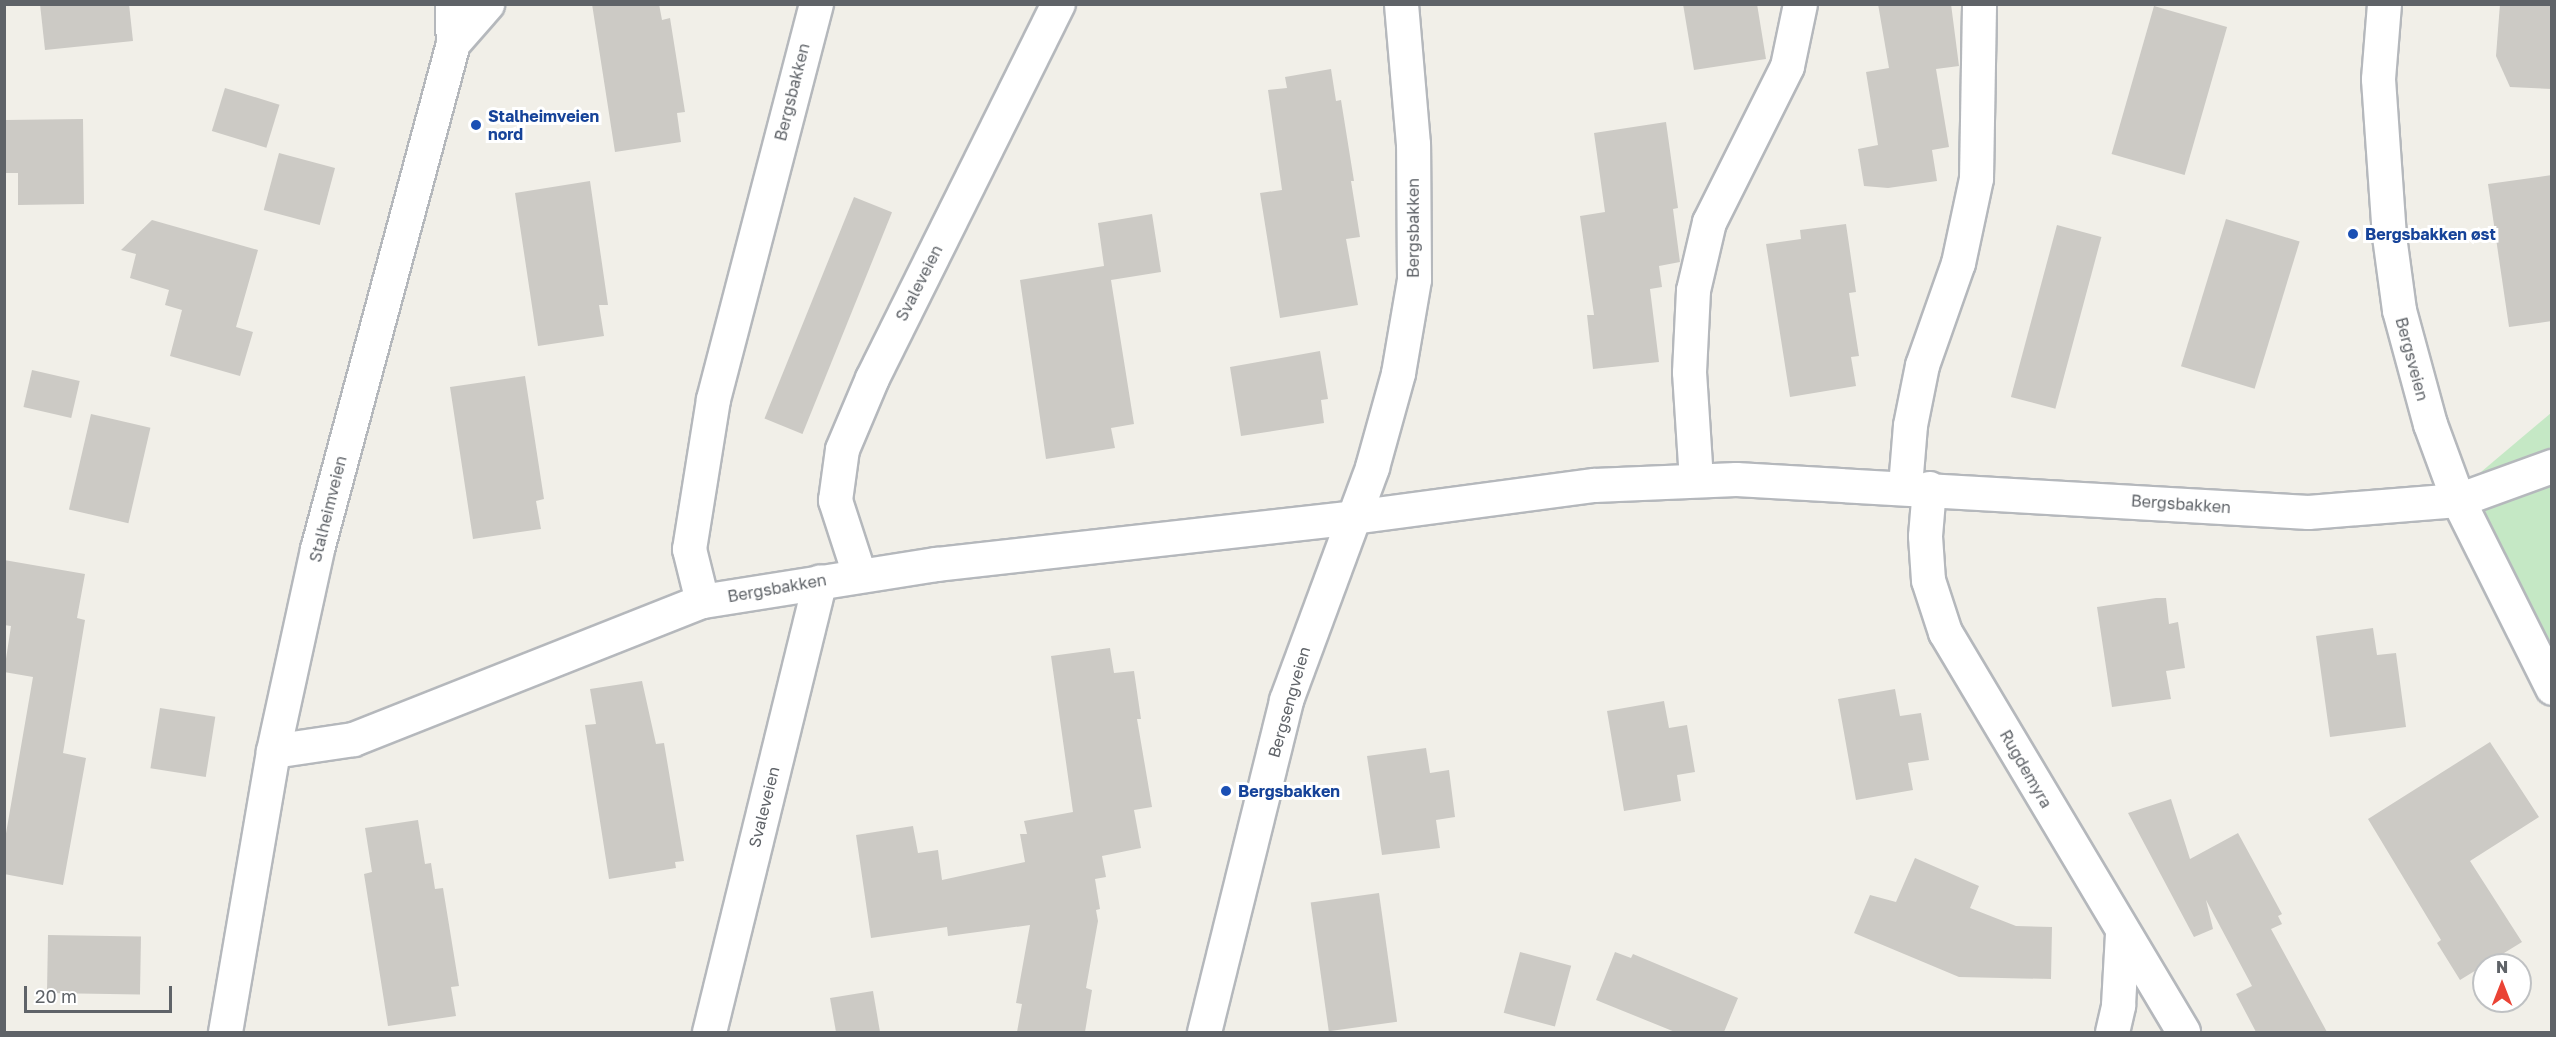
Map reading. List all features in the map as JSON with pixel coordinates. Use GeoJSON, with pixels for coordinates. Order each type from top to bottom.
{"type":"FeatureCollection","features":[{"type":"Feature","properties":{"kind":"street"},"geometry":{"type":"LineString","coordinates":[[452,4],[453,43]]}},
{"type":"Feature","properties":{"kind":"street","name":"Stalheimveien"},"geometry":{"type":"LineString","coordinates":[[225,1032],[273,751],[317,549],[453,43],[487,4]]}},
{"type":"Feature","properties":{"kind":"street","name":"Bergsbakken"},"geometry":{"type":"LineString","coordinates":[[702,601],[689,549],[712,399],[816,4]]}},
{"type":"Feature","properties":{"kind":"street","name":"Svaleveien"},"geometry":{"type":"LineString","coordinates":[[859,574],[835,500],[842,449],[872,378],[1058,4]]}},
{"type":"Feature","properties":{"kind":"street","name":"Bergsbakken"},"geometry":{"type":"LineString","coordinates":[[1353,517],[1372,467],[1398,373],[1414,279],[1413,144],[1401,4]]}},
{"type":"Feature","properties":{"kind":"street"},"geometry":{"type":"LineString","coordinates":[[1696,480],[1689,372],[1693,290],[1709,222],[1786,66],[1800,4]]}},
{"type":"Feature","properties":{"kind":"street"},"geometry":{"type":"LineString","coordinates":[[1917,487],[1910,425],[1922,365],[1958,263],[1976,178],[1979,4]]}},
{"type":"Feature","properties":{"kind":"street","name":"Bergsveien"},"geometry":{"type":"LineString","coordinates":[[2384,4],[2378,79],[2389,236],[2399,310],[2430,424],[2457,500],[2552,688]]}},
{"type":"Feature","properties":{"kind":"street","name":"Bergsbakken"},"geometry":{"type":"LineString","coordinates":[[273,751],[353,739],[702,601],[859,574],[1353,517],[1534,490],[1696,480],[1917,487],[2308,512],[2457,500],[2552,465]]}},
{"type":"Feature","properties":{"kind":"street","name":"Rugdemyra"},"geometry":{"type":"LineString","coordinates":[[1917,487],[1925,536],[1928,580],[1945,632],[2122,933],[2183,1032]]}},
{"type":"Feature","properties":{"kind":"street","name":"Bergsengveien"},"geometry":{"type":"LineString","coordinates":[[1204,1032],[1286,700],[1353,517]]}},
{"type":"Feature","properties":{"kind":"street","name":"Svaleveien"},"geometry":{"type":"LineString","coordinates":[[709,1032],[820,581]]}},
{"type":"Feature","properties":{"kind":"street"},"geometry":{"type":"LineString","coordinates":[[2112,1032],[2118,1005],[2122,933]]}},
{"type":"Feature","properties":{"kind":"green space"},"geometry":{"type":"Polygon","coordinates":[[[2551,413],[2551,696],[2493,584],[2481,472],[2551,413]]]}},
{"type":"Feature","properties":{"kind":"building"},"geometry":{"type":"Polygon","coordinates":[[[40,4],[129,4],[133,41],[45,50],[40,4]]]}},
{"type":"Feature","properties":{"kind":"building"},"geometry":{"type":"Polygon","coordinates":[[[592,4],[659,4],[662,20],[670,18],[685,112],[677,113],[681,142],[615,152],[592,4]]]}},
{"type":"Feature","properties":{"kind":"building"},"geometry":{"type":"Polygon","coordinates":[[[1683,4],[1757,4],[1766,59],[1694,70],[1683,4]]]}},
{"type":"Feature","properties":{"kind":"building"},"geometry":{"type":"Polygon","coordinates":[[[1878,4],[1951,4],[1959,66],[1936,69],[1949,147],[1932,150],[1937,181],[1888,188],[1864,186],[1858,149],[1878,145],[1866,72],[1889,68],[1878,4]]]}},
{"type":"Feature","properties":{"kind":"building"},"geometry":{"type":"Polygon","coordinates":[[[2500,4],[2552,4],[2552,89],[2510,87],[2496,56],[2500,4]]]}},
{"type":"Feature","properties":{"kind":"building"},"geometry":{"type":"Polygon","coordinates":[[[2154,6],[2227,27],[2185,175],[2112,154],[2154,6]]]}},
{"type":"Feature","properties":{"kind":"building"},"geometry":{"type":"Polygon","coordinates":[[[1331,69],[1336,101],[1341,100],[1354,181],[1351,181],[1360,237],[1346,239],[1358,305],[1280,318],[1260,193],[1282,190],[1268,90],[1287,88],[1285,77],[1331,69]]]}},
{"type":"Feature","properties":{"kind":"building"},"geometry":{"type":"Polygon","coordinates":[[[225,88],[280,105],[266,148],[212,131],[225,88]]]}},
{"type":"Feature","properties":{"kind":"building"},"geometry":{"type":"Polygon","coordinates":[[[83,119],[84,204],[18,205],[18,173],[6,173],[5,120],[83,119]]]}},
{"type":"Feature","properties":{"kind":"building"},"geometry":{"type":"Polygon","coordinates":[[[1666,122],[1678,208],[1673,209],[1680,262],[1659,266],[1662,287],[1650,289],[1659,362],[1593,369],[1587,315],[1594,315],[1580,216],[1605,212],[1594,133],[1666,122]]]}},
{"type":"Feature","properties":{"kind":"building"},"geometry":{"type":"Polygon","coordinates":[[[279,153],[335,168],[320,225],[264,210],[279,153]]]}},
{"type":"Feature","properties":{"kind":"building"},"geometry":{"type":"Polygon","coordinates":[[[2552,175],[2552,321],[2509,327],[2488,184],[2552,175]]]}},
{"type":"Feature","properties":{"kind":"building"},"geometry":{"type":"Polygon","coordinates":[[[590,181],[608,305],[599,305],[604,336],[538,346],[515,193],[590,181]]]}},
{"type":"Feature","properties":{"kind":"building"},"geometry":{"type":"Polygon","coordinates":[[[854,197],[892,212],[802,434],[764,419],[854,197]]]}},
{"type":"Feature","properties":{"kind":"building"},"geometry":{"type":"Polygon","coordinates":[[[1152,214],[1161,272],[1111,280],[1134,424],[1111,428],[1115,448],[1046,459],[1020,280],[1104,266],[1098,223],[1152,214]]]}},
{"type":"Feature","properties":{"kind":"building"},"geometry":{"type":"Polygon","coordinates":[[[2226,219],[2300,242],[2255,389],[2181,366],[2226,219]]]}},
{"type":"Feature","properties":{"kind":"building"},"geometry":{"type":"Polygon","coordinates":[[[152,220],[258,250],[236,327],[253,332],[240,376],[170,356],[182,310],[165,305],[169,290],[130,278],[136,254],[121,250],[152,220]]]}},
{"type":"Feature","properties":{"kind":"building"},"geometry":{"type":"Polygon","coordinates":[[[1846,224],[1856,292],[1849,293],[1859,356],[1851,357],[1856,386],[1790,397],[1766,244],[1801,239],[1800,230],[1846,224]]]}},
{"type":"Feature","properties":{"kind":"building"},"geometry":{"type":"Polygon","coordinates":[[[2057,225],[2101,237],[2055,409],[2011,397],[2057,225]]]}},
{"type":"Feature","properties":{"kind":"building"},"geometry":{"type":"Polygon","coordinates":[[[1320,351],[1328,399],[1321,400],[1324,423],[1241,436],[1230,367],[1320,351]]]}},
{"type":"Feature","properties":{"kind":"building"},"geometry":{"type":"Polygon","coordinates":[[[32,370],[80,381],[71,418],[23,407],[32,370]]]}},
{"type":"Feature","properties":{"kind":"building"},"geometry":{"type":"Polygon","coordinates":[[[525,376],[544,499],[536,501],[541,529],[473,539],[450,387],[525,376]]]}},
{"type":"Feature","properties":{"kind":"building"},"geometry":{"type":"Polygon","coordinates":[[[91,414],[150,428],[128,523],[69,509],[91,414]]]}},
{"type":"Feature","properties":{"kind":"building"},"geometry":{"type":"Polygon","coordinates":[[[4,560],[85,574],[77,618],[85,620],[63,753],[86,758],[63,885],[4,874],[4,845],[33,677],[4,672],[11,626],[4,625],[4,560]]]}},
{"type":"Feature","properties":{"kind":"building"},"geometry":{"type":"Polygon","coordinates":[[[2166,598],[2169,624],[2178,622],[2185,668],[2166,671],[2171,699],[2112,707],[2097,607],[2166,598]]]}},
{"type":"Feature","properties":{"kind":"building"},"geometry":{"type":"Polygon","coordinates":[[[2373,628],[2377,655],[2396,653],[2406,727],[2330,737],[2316,636],[2373,628]]]}},
{"type":"Feature","properties":{"kind":"building"},"geometry":{"type":"Polygon","coordinates":[[[1110,648],[1114,673],[1134,671],[1141,719],[1137,719],[1152,807],[1134,810],[1141,848],[1102,856],[1106,877],[1095,879],[1100,909],[1096,910],[1098,921],[1086,988],[1092,990],[1085,1032],[1017,1032],[1022,1004],[1016,1003],[1030,925],[948,936],[947,927],[871,938],[856,835],[913,826],[918,853],[938,850],[942,880],[1025,862],[1020,834],[1027,834],[1024,821],[1073,812],[1051,656],[1110,648]]]}},
{"type":"Feature","properties":{"kind":"building"},"geometry":{"type":"Polygon","coordinates":[[[642,681],[656,744],[664,743],[684,861],[675,862],[676,868],[609,879],[585,725],[596,724],[590,689],[642,681]]]}},
{"type":"Feature","properties":{"kind":"building"},"geometry":{"type":"Polygon","coordinates":[[[1895,689],[1900,716],[1921,713],[1929,760],[1908,763],[1913,790],[1856,800],[1838,699],[1895,689]]]}},
{"type":"Feature","properties":{"kind":"building"},"geometry":{"type":"Polygon","coordinates":[[[1664,701],[1669,728],[1687,725],[1695,772],[1677,775],[1681,801],[1624,811],[1607,711],[1664,701]]]}},
{"type":"Feature","properties":{"kind":"building"},"geometry":{"type":"Polygon","coordinates":[[[160,708],[215,717],[206,777],[150,768],[160,708]]]}},
{"type":"Feature","properties":{"kind":"building"},"geometry":{"type":"Polygon","coordinates":[[[2490,742],[2539,817],[2470,861],[2522,942],[2504,953],[2472,953],[2472,973],[2460,980],[2437,943],[2441,940],[2368,819],[2490,742]]]}},
{"type":"Feature","properties":{"kind":"building"},"geometry":{"type":"Polygon","coordinates":[[[1426,748],[1430,773],[1449,770],[1455,817],[1436,820],[1440,848],[1382,855],[1367,756],[1426,748]]]}},
{"type":"Feature","properties":{"kind":"building"},"geometry":{"type":"Polygon","coordinates":[[[2171,799],[2190,859],[2238,833],[2282,914],[2278,916],[2282,924],[2271,929],[2327,1032],[2256,1032],[2236,994],[2252,986],[2206,900],[2213,929],[2194,937],[2128,813],[2171,799]]]}},
{"type":"Feature","properties":{"kind":"building"},"geometry":{"type":"Polygon","coordinates":[[[418,820],[425,864],[431,863],[435,889],[443,888],[459,986],[451,987],[456,1016],[388,1026],[364,874],[372,872],[365,828],[418,820]]]}},
{"type":"Feature","properties":{"kind":"building"},"geometry":{"type":"Polygon","coordinates":[[[1915,858],[1979,886],[1970,908],[2016,926],[2052,927],[2051,979],[1959,977],[1854,933],[1870,895],[1896,902],[1915,858]]]}},
{"type":"Feature","properties":{"kind":"building"},"geometry":{"type":"Polygon","coordinates":[[[1379,893],[1397,1022],[1329,1031],[1311,903],[1379,893]]]}},
{"type":"Feature","properties":{"kind":"building"},"geometry":{"type":"Polygon","coordinates":[[[48,935],[141,937],[140,995],[47,993],[48,935]]]}},
{"type":"Feature","properties":{"kind":"building"},"geometry":{"type":"Polygon","coordinates":[[[1520,952],[1571,966],[1555,1027],[1504,1013],[1520,952]]]}},
{"type":"Feature","properties":{"kind":"building"},"geometry":{"type":"Polygon","coordinates":[[[1615,952],[1631,958],[1633,954],[1738,998],[1724,1032],[1675,1032],[1596,1000],[1615,952]]]}},
{"type":"Feature","properties":{"kind":"building"},"geometry":{"type":"Polygon","coordinates":[[[873,991],[880,1032],[836,1032],[830,998],[873,991]]]}},
{"type":"Feature","properties":{"kind":"place","name":"Stalheimveien nord"},"geometry":{"type":"Point","coordinates":[476,125]}},
{"type":"Feature","properties":{"kind":"place","name":"Bergsbakken øst"},"geometry":{"type":"Point","coordinates":[2353,234]}},
{"type":"Feature","properties":{"kind":"place","name":"Bergsbakken"},"geometry":{"type":"Point","coordinates":[1226,791]}}]}
